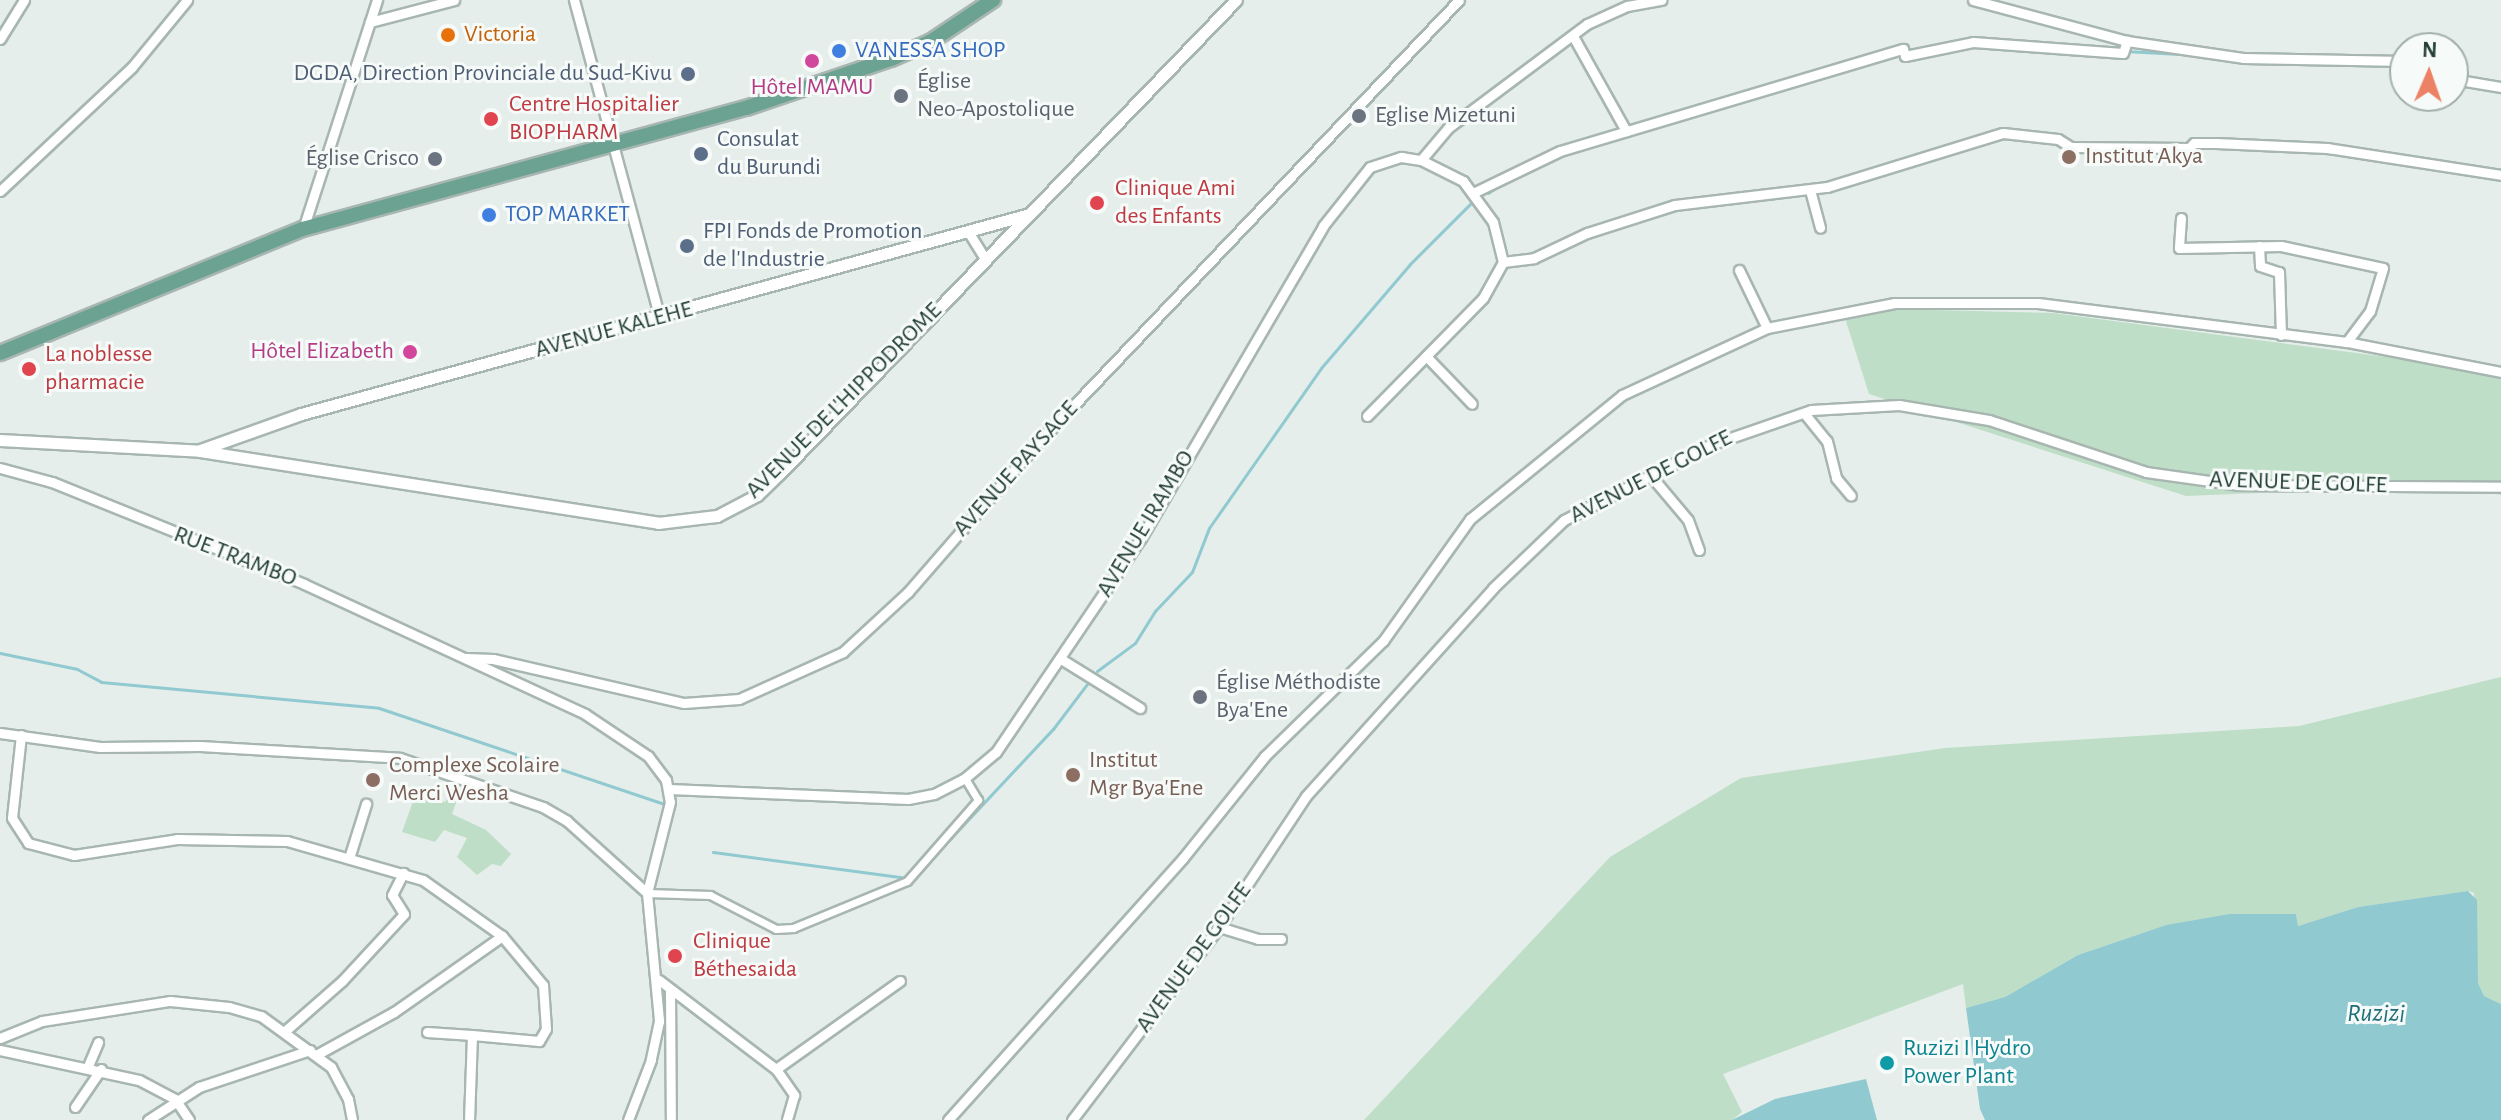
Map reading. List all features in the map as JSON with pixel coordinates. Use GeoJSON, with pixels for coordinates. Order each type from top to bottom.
{"type":"FeatureCollection","features":[{"type":"Feature","properties":{"kind":"main road"},"geometry":{"type":"LineString","coordinates":[[0,353],[303,229],[746,108],[891,59],[930,42],[993,0]]}},
{"type":"Feature","properties":{"kind":"street"},"geometry":{"type":"LineString","coordinates":[[0,39],[24,0]]}},
{"type":"Feature","properties":{"kind":"street"},"geometry":{"type":"LineString","coordinates":[[0,191],[132,67],[187,0]]}},
{"type":"Feature","properties":{"kind":"street"},"geometry":{"type":"LineString","coordinates":[[303,229],[377,0]]}},
{"type":"Feature","properties":{"kind":"street"},"geometry":{"type":"LineString","coordinates":[[370,22],[454,0]]}},
{"type":"Feature","properties":{"kind":"street"},"geometry":{"type":"LineString","coordinates":[[574,0],[660,318]]}},
{"type":"Feature","properties":{"kind":"street","name":"AVENUE DE L'HIPPODROME"},"geometry":{"type":"LineString","coordinates":[[0,440],[200,451],[658,523],[694,522],[757,495],[1236,0]]}},
{"type":"Feature","properties":{"kind":"street","name":"AVENUE PAYSAGE"},"geometry":{"type":"LineString","coordinates":[[466,658],[493,659],[684,703],[739,699],[843,652],[908,592],[1035,446],[1459,0]]}},
{"type":"Feature","properties":{"kind":"street"},"geometry":{"type":"LineString","coordinates":[[1367,416],[1483,298],[1503,262],[1493,222],[1475,192],[1421,160],[1448,128],[1600,16],[1661,0]]}},
{"type":"Feature","properties":{"kind":"street"},"geometry":{"type":"LineString","coordinates":[[1973,0],[2127,41],[2243,58],[2389,61]]}},
{"type":"Feature","properties":{"kind":"street"},"geometry":{"type":"LineString","coordinates":[[1573,36],[1626,131]]}},
{"type":"Feature","properties":{"kind":"street"},"geometry":{"type":"LineString","coordinates":[[1475,192],[1560,151],[1903,49],[1905,56],[1973,42],[2123,53],[2127,41]]}},
{"type":"Feature","properties":{"kind":"street"},"geometry":{"type":"LineString","coordinates":[[2469,82],[2501,87]]}},
{"type":"Feature","properties":{"kind":"street"},"geometry":{"type":"LineString","coordinates":[[1503,262],[1534,258],[1587,233],[1675,205],[1810,190],[2003,133],[2058,139],[2071,147],[2189,148],[2194,143],[2216,143],[2327,148],[2501,175]]}},
{"type":"Feature","properties":{"kind":"street","name":"AVENUE IRAMBO"},"geometry":{"type":"LineString","coordinates":[[669,789],[881,801],[928,796],[965,778],[1013,734],[1141,538],[1340,203],[1370,167],[1401,157],[1421,160]]}},
{"type":"Feature","properties":{"kind":"street"},"geometry":{"type":"LineString","coordinates":[[1810,190],[1820,228]]}},
{"type":"Feature","properties":{"kind":"street","name":"AVENUE KALEHE"},"geometry":{"type":"LineString","coordinates":[[200,451],[301,414],[660,318],[1029,214]]}},
{"type":"Feature","properties":{"kind":"street"},"geometry":{"type":"LineString","coordinates":[[2181,218],[2179,248],[2259,246],[2322,251],[2383,268],[2370,311],[2347,342]]}},
{"type":"Feature","properties":{"kind":"street"},"geometry":{"type":"LineString","coordinates":[[969,233],[985,259]]}},
{"type":"Feature","properties":{"kind":"street"},"geometry":{"type":"LineString","coordinates":[[2259,246],[2260,266],[2279,272],[2281,335]]}},
{"type":"Feature","properties":{"kind":"street"},"geometry":{"type":"LineString","coordinates":[[1739,270],[1767,328]]}},
{"type":"Feature","properties":{"kind":"street"},"geometry":{"type":"LineString","coordinates":[[948,1120],[1183,858],[1265,756],[1383,641],[1470,519],[1493,497],[1622,395],[1767,328],[1895,303],[2009,300],[2347,342],[2501,372]]}},
{"type":"Feature","properties":{"kind":"street"},"geometry":{"type":"LineString","coordinates":[[1426,356],[1472,404]]}},
{"type":"Feature","properties":{"kind":"street","name":"AVENUE DE GOLFE"},"geometry":{"type":"LineString","coordinates":[[1072,1120],[1219,927],[1306,796],[1493,588],[1564,520],[1747,430],[1804,413],[1857,405],[1936,408],[1989,420],[2146,472],[2239,485],[2501,487]]}},
{"type":"Feature","properties":{"kind":"street"},"geometry":{"type":"LineString","coordinates":[[1804,413],[1827,441],[1836,478],[1851,496]]}},
{"type":"Feature","properties":{"kind":"street","name":"RUE TRAMBO"},"geometry":{"type":"LineString","coordinates":[[0,468],[52,482],[304,584],[466,658],[597,721],[648,756],[669,789]]}},
{"type":"Feature","properties":{"kind":"street"},"geometry":{"type":"LineString","coordinates":[[1651,476],[1688,520],[1699,550]]}},
{"type":"Feature","properties":{"kind":"street"},"geometry":{"type":"LineString","coordinates":[[1061,659],[1140,708]]}},
{"type":"Feature","properties":{"kind":"street"},"geometry":{"type":"LineString","coordinates":[[0,733],[100,747],[200,746],[400,758],[543,807],[567,821],[647,893],[710,895],[782,930],[910,878],[978,800],[965,778]]}},
{"type":"Feature","properties":{"kind":"street"},"geometry":{"type":"LineString","coordinates":[[21,735],[12,818],[28,843],[74,855],[177,839],[256,838],[349,858],[403,873],[444,892],[502,936],[543,985],[544,1038],[427,1032]]}},
{"type":"Feature","properties":{"kind":"street"},"geometry":{"type":"LineString","coordinates":[[628,1120],[651,1060],[659,1021],[659,980],[647,893],[667,823],[669,789]]}},
{"type":"Feature","properties":{"kind":"street"},"geometry":{"type":"LineString","coordinates":[[349,858],[366,804]]}},
{"type":"Feature","properties":{"kind":"street"},"geometry":{"type":"LineString","coordinates":[[285,1031],[342,981],[404,914],[392,895],[403,873]]}},
{"type":"Feature","properties":{"kind":"street"},"geometry":{"type":"LineString","coordinates":[[1219,927],[1249,938],[1281,939]]}},
{"type":"Feature","properties":{"kind":"street"},"geometry":{"type":"LineString","coordinates":[[148,1120],[175,1099],[313,1053],[394,1012],[502,936]]}},
{"type":"Feature","properties":{"kind":"street"},"geometry":{"type":"LineString","coordinates":[[659,980],[776,1069],[794,1095],[787,1120]]}},
{"type":"Feature","properties":{"kind":"street"},"geometry":{"type":"LineString","coordinates":[[776,1069],[900,981]]}},
{"type":"Feature","properties":{"kind":"street"},"geometry":{"type":"LineString","coordinates":[[670,991],[671,1120]]}},
{"type":"Feature","properties":{"kind":"street"},"geometry":{"type":"LineString","coordinates":[[0,1038],[42,1021],[170,1001],[229,1007],[261,1016],[313,1053],[341,1082],[352,1120]]}},
{"type":"Feature","properties":{"kind":"street"},"geometry":{"type":"LineString","coordinates":[[469,1120],[472,1035]]}},
{"type":"Feature","properties":{"kind":"street"},"geometry":{"type":"LineString","coordinates":[[88,1066],[98,1042]]}},
{"type":"Feature","properties":{"kind":"street"},"geometry":{"type":"LineString","coordinates":[[0,1050],[101,1069],[175,1099],[189,1120]]}},
{"type":"Feature","properties":{"kind":"street"},"geometry":{"type":"LineString","coordinates":[[75,1107],[101,1069]]}},
{"type":"Feature","properties":{"kind":"green space"},"geometry":{"type":"Polygon","coordinates":[[[1891,309],[2053,313],[2501,372],[2501,495],[2451,485],[2186,496],[1869,394],[1845,318],[1891,309]]]}},
{"type":"Feature","properties":{"kind":"green space"},"geometry":{"type":"Polygon","coordinates":[[[2501,677],[2501,1004],[2484,996],[2478,983],[2474,893],[2469,891],[2358,907],[2298,926],[2296,914],[2166,925],[2078,955],[2005,997],[1966,1008],[1963,984],[1723,1074],[1742,1112],[1732,1120],[1364,1120],[1610,857],[1741,778],[1945,748],[2299,726],[2501,677]]]}},
{"type":"Feature","properties":{"kind":"green space"},"geometry":{"type":"Polygon","coordinates":[[[454,789],[461,789],[452,814],[486,830],[511,854],[501,866],[492,864],[477,875],[457,857],[467,838],[444,830],[435,842],[402,832],[416,793],[445,802],[454,789]]]}},
{"type":"Feature","properties":{"kind":"water","name":"Ruzizi"},"geometry":{"type":"Polygon","coordinates":[[[2468,891],[2477,900],[2478,983],[2484,996],[2501,1004],[2501,1120],[1985,1120],[1980,1109],[1966,1008],[2005,997],[2078,955],[2166,925],[2230,914],[2296,914],[2298,926],[2358,907],[2468,891]]]}},
{"type":"Feature","properties":{"kind":"water"},"geometry":{"type":"Polygon","coordinates":[[[1866,1079],[1877,1120],[1732,1120],[1775,1099],[1866,1079]]]}},
{"type":"Feature","properties":{"kind":"waterway"},"geometry":{"type":"LineString","coordinates":[[1907,51],[1958,41]]}},
{"type":"Feature","properties":{"kind":"waterway"},"geometry":{"type":"LineString","coordinates":[[2125,51],[2198,55]]}},
{"type":"Feature","properties":{"kind":"waterway"},"geometry":{"type":"LineString","coordinates":[[1488,193],[1501,184]]}},
{"type":"Feature","properties":{"kind":"waterway"},"geometry":{"type":"LineString","coordinates":[[1097,671],[1135,643],[1155,611],[1192,572],[1209,528],[1321,368],[1410,264],[1473,201]]}},
{"type":"Feature","properties":{"kind":"waterway"},"geometry":{"type":"LineString","coordinates":[[0,653],[77,669],[101,682],[379,708],[664,804]]}},
{"type":"Feature","properties":{"kind":"waterway"},"geometry":{"type":"LineString","coordinates":[[920,871],[1053,729],[1090,680]]}},
{"type":"Feature","properties":{"kind":"waterway"},"geometry":{"type":"LineString","coordinates":[[713,852],[907,878]]}},
{"type":"Feature","properties":{"kind":"place","name":"Victoria"},"geometry":{"type":"Point","coordinates":[448,35]}},
{"type":"Feature","properties":{"kind":"place","name":"VANESSA SHOP"},"geometry":{"type":"Point","coordinates":[839,51]}},
{"type":"Feature","properties":{"kind":"place","name":"Hôtel MAMU"},"geometry":{"type":"Point","coordinates":[812,61]}},
{"type":"Feature","properties":{"kind":"place","name":"DGDA, Direction Provinciale du Sud-Kivu"},"geometry":{"type":"Point","coordinates":[688,74]}},
{"type":"Feature","properties":{"kind":"place","name":"Église Neo-Apostolique"},"geometry":{"type":"Point","coordinates":[901,96]}},
{"type":"Feature","properties":{"kind":"place","name":"Eglise Mizetuni"},"geometry":{"type":"Point","coordinates":[1359,116]}},
{"type":"Feature","properties":{"kind":"place","name":"Centre Hospitalier BIOPHARM"},"geometry":{"type":"Point","coordinates":[491,119]}},
{"type":"Feature","properties":{"kind":"place","name":"Consulat du Burundi"},"geometry":{"type":"Point","coordinates":[701,154]}},
{"type":"Feature","properties":{"kind":"place","name":"Institut Akya"},"geometry":{"type":"Point","coordinates":[2069,157]}},
{"type":"Feature","properties":{"kind":"place","name":"Église Crisco"},"geometry":{"type":"Point","coordinates":[435,159]}},
{"type":"Feature","properties":{"kind":"place","name":"Clinique Ami des Enfants"},"geometry":{"type":"Point","coordinates":[1097,203]}},
{"type":"Feature","properties":{"kind":"place","name":"TOP MARKET"},"geometry":{"type":"Point","coordinates":[489,215]}},
{"type":"Feature","properties":{"kind":"place","name":"FPI Fonds de Promotion de l'Industrie"},"geometry":{"type":"Point","coordinates":[687,246]}},
{"type":"Feature","properties":{"kind":"place","name":"Hôtel Elizabeth"},"geometry":{"type":"Point","coordinates":[410,352]}},
{"type":"Feature","properties":{"kind":"place","name":"La noblesse pharmacie"},"geometry":{"type":"Point","coordinates":[29,369]}},
{"type":"Feature","properties":{"kind":"place","name":"Église Méthodiste Bya'Ene"},"geometry":{"type":"Point","coordinates":[1200,697]}},
{"type":"Feature","properties":{"kind":"place","name":"Institut Mgr Bya'Ene"},"geometry":{"type":"Point","coordinates":[1073,775]}},
{"type":"Feature","properties":{"kind":"place","name":"Complexe Scolaire Merci Wesha"},"geometry":{"type":"Point","coordinates":[373,780]}},
{"type":"Feature","properties":{"kind":"place","name":"Clinique Béthesaida"},"geometry":{"type":"Point","coordinates":[675,956]}},
{"type":"Feature","properties":{"kind":"place","name":"Ruzizi I Hydro Power Plant"},"geometry":{"type":"Point","coordinates":[1887,1063]}}]}
